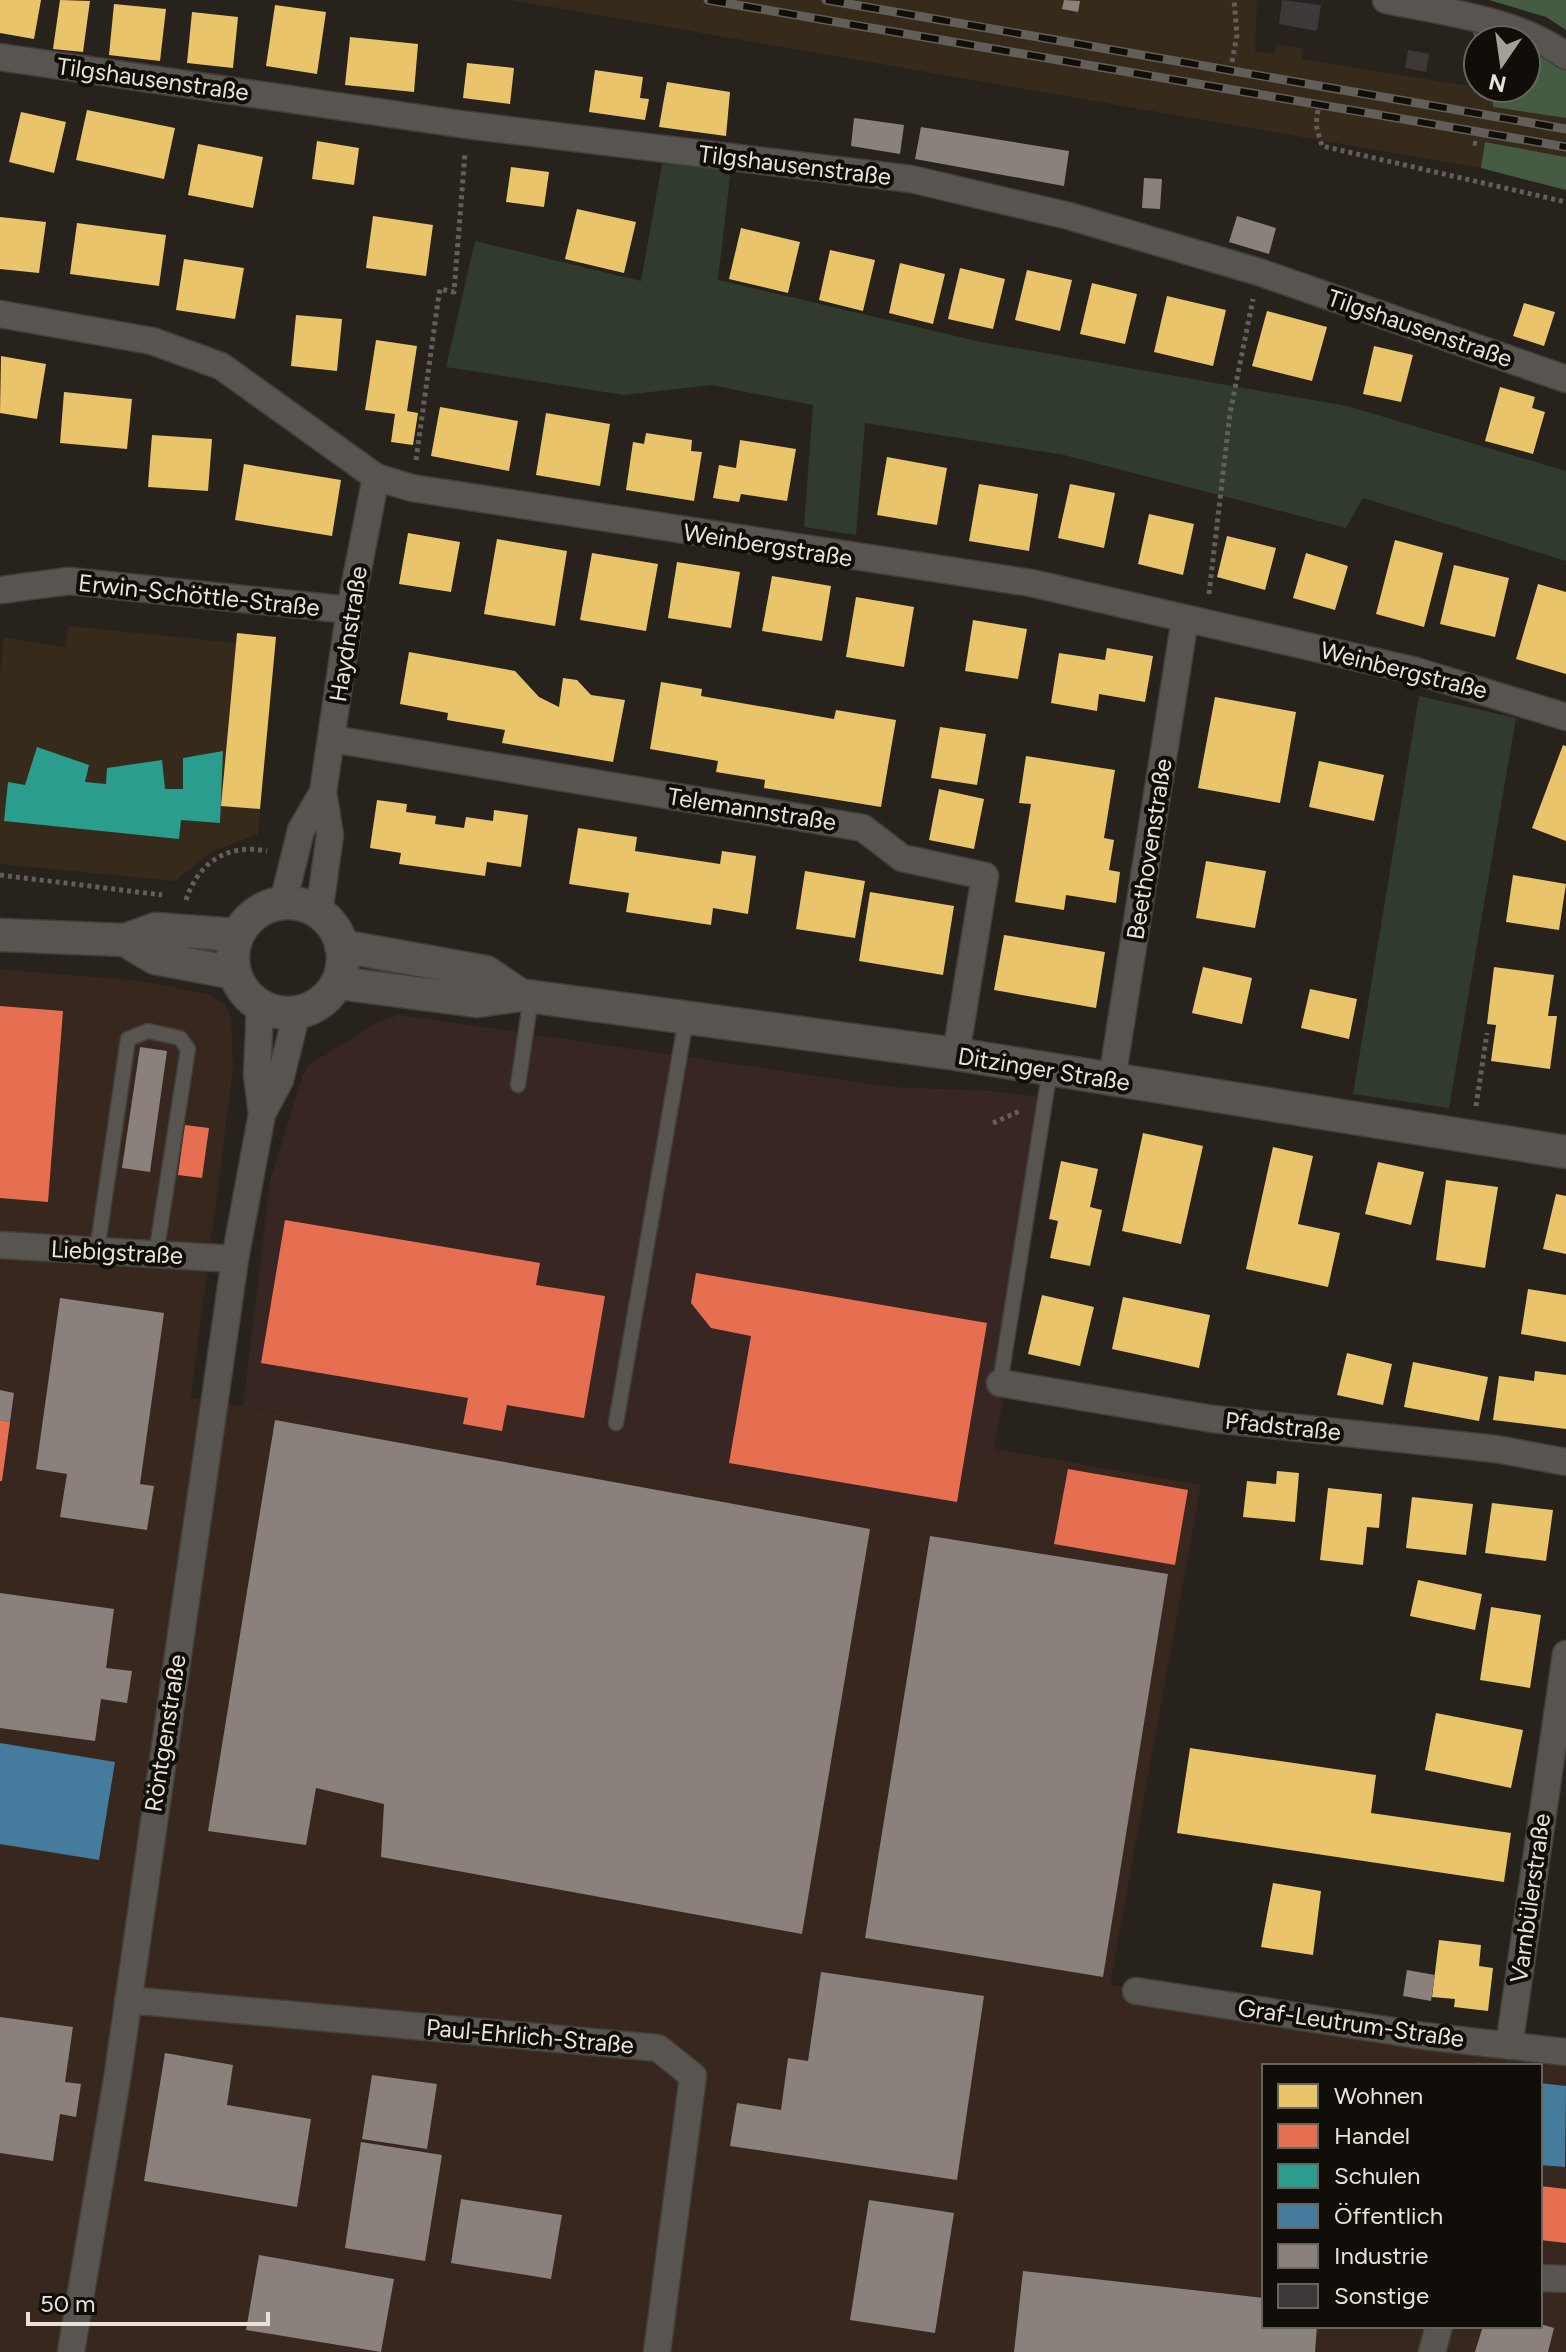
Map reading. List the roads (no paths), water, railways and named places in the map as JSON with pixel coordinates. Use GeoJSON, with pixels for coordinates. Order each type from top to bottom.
{"type":"FeatureCollection","features":[{"type":"Feature","properties":{"kind":"street"},"geometry":{"type":"LineString","coordinates":[[1386,0],[1467,16],[1553,46],[1566,56]]}},
{"type":"Feature","properties":{"kind":"street","name":"Tilgshausenstraße"},"geometry":{"type":"LineString","coordinates":[[0,57],[467,125],[911,179],[1069,216],[1259,272],[1566,379]]}},
{"type":"Feature","properties":{"kind":"street","name":"Weinbergstraße"},"geometry":{"type":"LineString","coordinates":[[0,314],[152,341],[221,366],[376,477],[412,488],[1031,583],[1416,671],[1566,717]]}},
{"type":"Feature","properties":{"kind":"street","name":"Haydnstraße"},"geometry":{"type":"LineString","coordinates":[[319,913],[330,835],[323,792],[350,610],[376,477]]}},
{"type":"Feature","properties":{"kind":"street","name":"Erwin-Schöttle-Straße"},"geometry":{"type":"LineString","coordinates":[[0,590],[69,581],[350,610]]}},
{"type":"Feature","properties":{"kind":"street","name":"Beethovenstraße"},"geometry":{"type":"LineString","coordinates":[[1112,1079],[1196,621]]}},
{"type":"Feature","properties":{"kind":"street","name":"Telemannstraße"},"geometry":{"type":"LineString","coordinates":[[332,739],[863,828],[902,858],[985,876],[956,1054]]}},
{"type":"Feature","properties":{"kind":"street","name":"Haydnstraße"},"geometry":{"type":"LineString","coordinates":[[283,903],[301,830],[323,792]]}},
{"type":"Feature","properties":{"kind":"street"},"geometry":{"type":"LineString","coordinates":[[283,903],[305,906],[319,913],[332,924],[341,946],[343,957],[338,983],[324,1000],[297,1012],[281,1013],[260,1006],[249,998],[235,973],[233,953],[237,935],[256,912],[283,903]]}},
{"type":"Feature","properties":{"kind":"street"},"geometry":{"type":"LineString","coordinates":[[0,935],[125,940],[186,915],[237,935]]}},
{"type":"Feature","properties":{"kind":"street"},"geometry":{"type":"LineString","coordinates":[[125,940],[155,958],[235,973]]}},
{"type":"Feature","properties":{"kind":"street","name":"Ditzinger Straße"},"geometry":{"type":"LineString","coordinates":[[341,946],[486,972],[525,996]]}},
{"type":"Feature","properties":{"kind":"street","name":"Ditzinger Straße"},"geometry":{"type":"LineString","coordinates":[[338,983],[477,1001],[525,996],[956,1054],[1566,1152]]}},
{"type":"Feature","properties":{"kind":"street","name":"Röntgenstraße"},"geometry":{"type":"LineString","coordinates":[[260,1006],[257,1075],[262,1114]]}},
{"type":"Feature","properties":{"kind":"street","name":"Röntgenstraße"},"geometry":{"type":"LineString","coordinates":[[71,2352],[128,2000],[235,1259],[262,1114],[280,1080],[297,1012]]}},
{"type":"Feature","properties":{"kind":"street","name":"Liebigstraße"},"geometry":{"type":"LineString","coordinates":[[0,1245],[235,1259]]}},
{"type":"Feature","properties":{"kind":"street","name":"Pfadstraße"},"geometry":{"type":"LineString","coordinates":[[1000,1383],[1213,1419],[1496,1449],[1566,1462]]}},
{"type":"Feature","properties":{"kind":"street","name":"Varnbülerstraße"},"geometry":{"type":"LineString","coordinates":[[1509,2046],[1558,1757],[1566,1654]]}},
{"type":"Feature","properties":{"kind":"street","name":"Graf-Leutrum-Straße"},"geometry":{"type":"LineString","coordinates":[[1136,1991],[1566,2052]]}},
{"type":"Feature","properties":{"kind":"street","name":"Paul-Ehrlich-Straße"},"geometry":{"type":"LineString","coordinates":[[128,2000],[658,2048],[693,2076],[657,2352]]}},
{"type":"Feature","properties":{"kind":"street"},"geometry":{"type":"LineString","coordinates":[[1542,2278],[1566,2279]]}},
{"type":"Feature","properties":{"kind":"street"},"geometry":{"type":"LineString","coordinates":[[1432,2352],[1438,2328]]}},
{"type":"Feature","properties":{"kind":"lane"},"geometry":{"type":"LineString","coordinates":[[518,1085],[525,996]]}},
{"type":"Feature","properties":{"kind":"lane"},"geometry":{"type":"LineString","coordinates":[[616,1423],[686,1019]]}},
{"type":"Feature","properties":{"kind":"lane"},"geometry":{"type":"LineString","coordinates":[[97,1251],[128,1039],[148,1031],[180,1038],[188,1049],[156,1254]]}},
{"type":"Feature","properties":{"kind":"lane"},"geometry":{"type":"LineString","coordinates":[[1000,1383],[1050,1069]]}},
{"type":"Feature","properties":{"kind":"railway"},"geometry":{"type":"LineString","coordinates":[[708,0],[1566,147]]}},
{"type":"Feature","properties":{"kind":"railway"},"geometry":{"type":"LineString","coordinates":[[826,0],[1566,129]]}}]}
